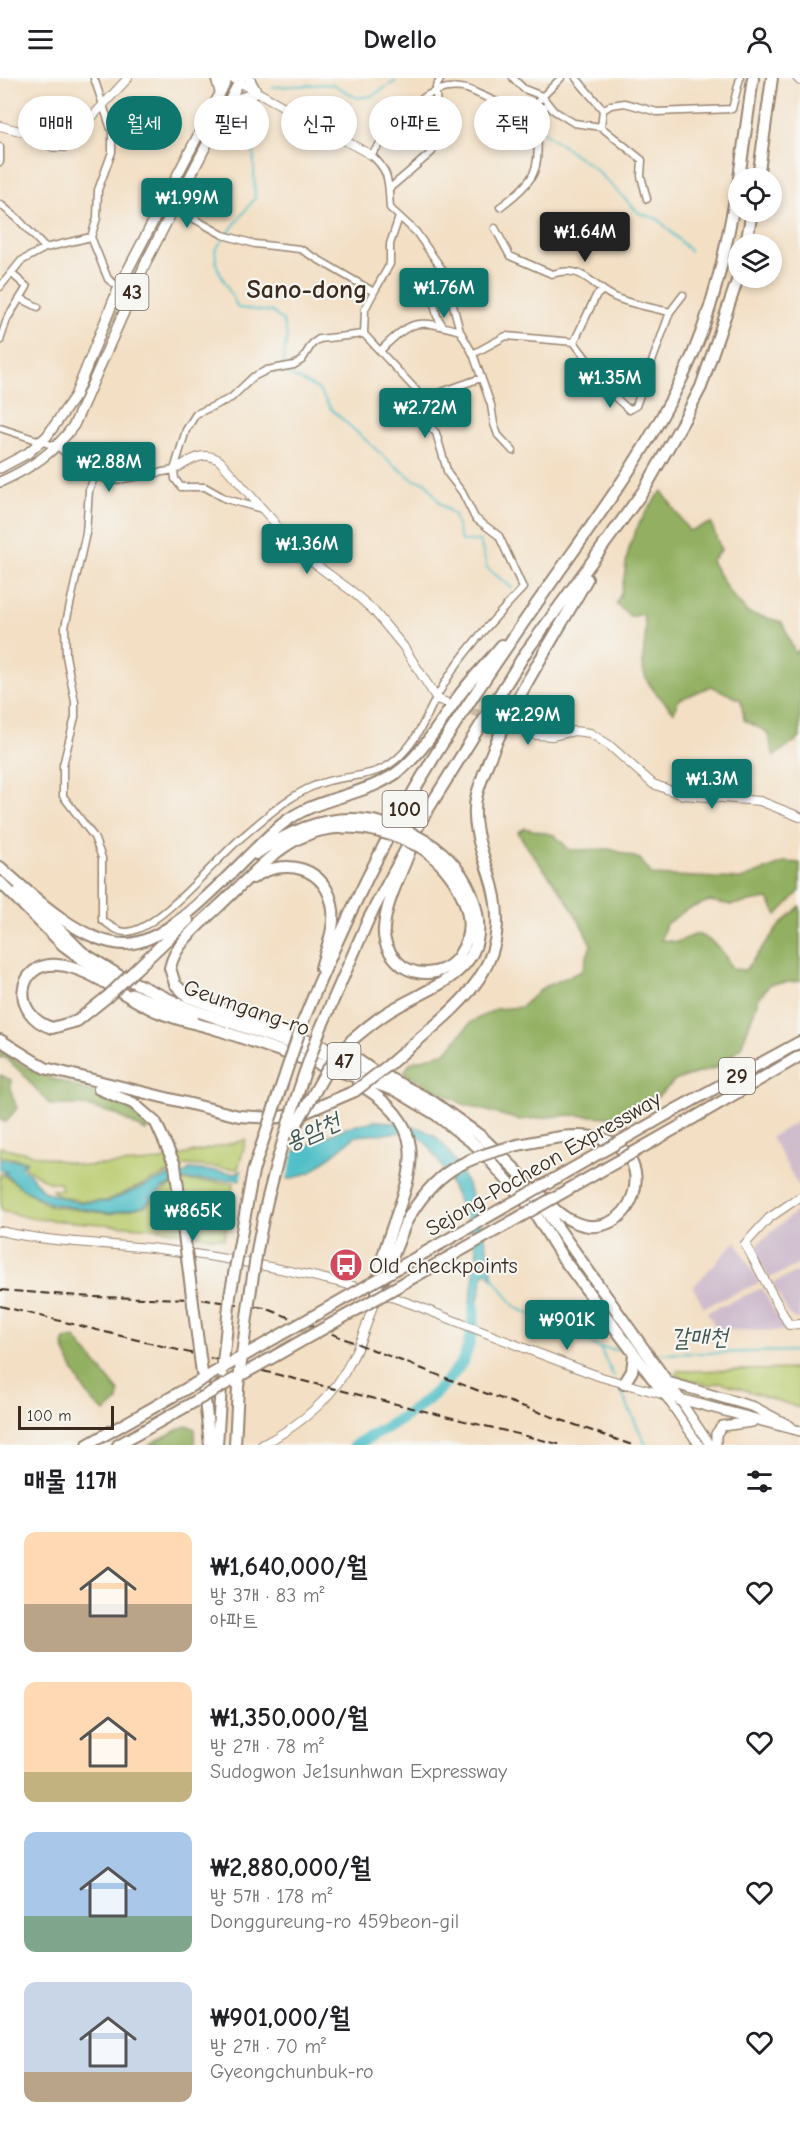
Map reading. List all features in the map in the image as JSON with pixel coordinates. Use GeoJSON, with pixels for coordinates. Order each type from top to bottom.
{"type":"FeatureCollection","features":[{"type":"Feature","properties":{"kind":"highway","name":"100"},"geometry":{"type":"LineString","coordinates":[[740,168],[753,78]]}},
{"type":"Feature","properties":{"kind":"highway"},"geometry":{"type":"LineString","coordinates":[[759,168],[772,78]]}},
{"type":"Feature","properties":{"kind":"highway","name":"100"},"geometry":{"type":"LineString","coordinates":[[215,1444],[230,1296],[253,1171],[302,1024],[364,886],[439,751],[637,458],[684,375],[706,321],[723,264],[731,222]]}},
{"type":"Feature","properties":{"kind":"highway","name":"100"},"geometry":{"type":"LineString","coordinates":[[235,1439],[238,1387],[262,1226],[283,1148],[320,1030],[369,918],[422,819],[526,652],[644,490],[701,387],[735,288]]}},
{"type":"Feature","properties":{"kind":"highway"},"geometry":{"type":"LineString","coordinates":[[45,1068],[206,1110],[253,1118],[304,1113],[355,1091],[390,1064],[472,989],[492,958],[498,936],[497,912],[478,840],[475,806],[477,795],[498,736],[608,542]]}},
{"type":"Feature","properties":{"kind":"highway"},"geometry":{"type":"LineString","coordinates":[[0,869],[45,905],[91,936],[119,944],[134,944],[156,936],[213,890],[260,842],[298,812],[366,790],[402,769],[420,752],[462,691],[534,608]]}},
{"type":"Feature","properties":{"kind":"highway"},"geometry":{"type":"LineString","coordinates":[[236,868],[284,836],[320,823],[363,819],[404,840],[424,845],[450,860],[467,883],[476,907],[475,947],[467,962],[451,978],[383,1016],[352,1040],[327,1070],[283,1148]]}},
{"type":"Feature","properties":{"kind":"highway"},"geometry":{"type":"LineString","coordinates":[[422,819],[392,896],[384,930],[386,945],[394,958],[411,971],[426,973],[443,969],[458,957],[468,938],[468,924],[464,902],[453,879],[424,845]]}},
{"type":"Feature","properties":{"kind":"highway"},"geometry":{"type":"LineString","coordinates":[[375,1072],[355,1058],[198,1002],[178,989],[172,979],[170,969],[175,953],[277,850],[304,836],[337,828],[378,827]]}},
{"type":"Feature","properties":{"kind":"highway"},"geometry":{"type":"LineString","coordinates":[[0,858],[45,905]]}},
{"type":"Feature","properties":{"kind":"highway"},"geometry":{"type":"LineString","coordinates":[[241,886],[269,868],[286,865],[312,872],[324,885],[331,901],[332,923],[314,996]]}},
{"type":"Feature","properties":{"kind":"highway","name":"Geumgang-ro"},"geometry":{"type":"LineString","coordinates":[[0,869],[69,939],[118,975],[188,1008],[375,1072],[417,1092],[482,1137],[519,1173],[662,1371],[680,1400]]}},
{"type":"Feature","properties":{"kind":"highway","name":"Geumgang-ro"},"geometry":{"type":"LineString","coordinates":[[0,882],[63,945],[95,970],[135,996],[219,1030],[397,1091],[435,1114],[478,1147],[533,1210],[562,1257],[665,1395]]}},
{"type":"Feature","properties":{"kind":"highway"},"geometry":{"type":"LineString","coordinates":[[213,890],[186,922],[135,970],[107,997],[77,1021],[52,1028],[31,1017],[24,1005],[23,992],[27,979],[35,971],[47,965],[62,965],[77,969],[159,1012],[219,1030]]}},
{"type":"Feature","properties":{"kind":"highway"},"geometry":{"type":"LineString","coordinates":[[0,1034],[21,1054]]}},
{"type":"Feature","properties":{"kind":"highway"},"geometry":{"type":"LineString","coordinates":[[0,1040],[45,1068],[133,1103],[156,1124],[175,1165],[202,1373],[215,1444]]}},
{"type":"Feature","properties":{"kind":"highway","name":"Sejong-Pocheon Expressway"},"geometry":{"type":"LineString","coordinates":[[87,1445],[675,1110],[800,1042]]}},
{"type":"Feature","properties":{"kind":"highway","name":"Sejong-Pocheon Expressway"},"geometry":{"type":"LineString","coordinates":[[118,1445],[800,1056]]}},
{"type":"Feature","properties":{"kind":"highway"},"geometry":{"type":"LineString","coordinates":[[336,1071],[376,1093],[390,1104],[410,1135],[411,1163],[378,1272],[377,1292]]}},
{"type":"Feature","properties":{"kind":"highway"},"geometry":{"type":"LineString","coordinates":[[377,1292],[391,1265],[406,1222],[420,1197],[459,1163],[478,1155],[562,1136],[601,1138],[620,1148],[629,1156],[633,1165],[636,1188],[628,1206],[614,1220],[601,1225],[585,1226],[559,1213],[519,1173]]}},
{"type":"Feature","properties":{"kind":"highway"},"geometry":{"type":"LineString","coordinates":[[624,1384],[632,1371],[634,1354]]}},
{"type":"Feature","properties":{"kind":"main road"},"geometry":{"type":"LineString","coordinates":[[216,78],[220,92]]}},
{"type":"Feature","properties":{"kind":"main road"},"geometry":{"type":"LineString","coordinates":[[246,96],[257,93],[249,78]]}},
{"type":"Feature","properties":{"kind":"main road","name":"43"},"geometry":{"type":"LineString","coordinates":[[0,468],[28,453],[63,416],[75,396],[119,287],[162,201],[220,92],[235,79]]}},
{"type":"Feature","properties":{"kind":"main road","name":"43"},"geometry":{"type":"LineString","coordinates":[[230,96],[235,79]]}},
{"type":"Feature","properties":{"kind":"main road","name":"43"},"geometry":{"type":"LineString","coordinates":[[0,482],[38,463],[58,447],[74,425],[123,310],[203,150]]}},
{"type":"Feature","properties":{"kind":"main road"},"geometry":{"type":"LineString","coordinates":[[668,1382],[754,1407],[797,1430]]}},
{"type":"Feature","properties":{"kind":"main road"},"geometry":{"type":"LineString","coordinates":[[665,1395],[797,1430]]}},
{"type":"Feature","properties":{"kind":"main road","name":"Geumgang-ro"},"geometry":{"type":"LineString","coordinates":[[665,1395],[699,1445]]}},
{"type":"Feature","properties":{"kind":"main road","name":"Geumgang-ro"},"geometry":{"type":"LineString","coordinates":[[680,1400],[710,1445]]}},
{"type":"Feature","properties":{"kind":"main road"},"geometry":{"type":"LineString","coordinates":[[716,1445],[716,1434],[722,1426],[758,1421]]}},
{"type":"Feature","properties":{"kind":"street"},"geometry":{"type":"LineString","coordinates":[[94,78],[112,132],[112,152],[98,190],[97,218],[91,237],[108,279],[119,287]]}},
{"type":"Feature","properties":{"kind":"street"},"geometry":{"type":"LineString","coordinates":[[0,126],[28,133],[53,147],[64,147],[128,78]]}},
{"type":"Feature","properties":{"kind":"street"},"geometry":{"type":"LineString","coordinates":[[371,155],[414,102],[436,87],[441,78]]}},
{"type":"Feature","properties":{"kind":"street"},"geometry":{"type":"LineString","coordinates":[[513,78],[524,89],[542,96],[561,78]]}},
{"type":"Feature","properties":{"kind":"street"},"geometry":{"type":"LineString","coordinates":[[576,78],[603,110],[601,127]]}},
{"type":"Feature","properties":{"kind":"street"},"geometry":{"type":"LineString","coordinates":[[603,110],[611,105],[625,103],[657,112],[732,109],[740,78]]}},
{"type":"Feature","properties":{"kind":"street"},"geometry":{"type":"LineString","coordinates":[[235,79],[371,155],[384,166],[390,188],[390,208],[416,232],[444,272],[460,331],[473,354],[498,435],[513,451]]}},
{"type":"Feature","properties":{"kind":"street"},"geometry":{"type":"LineString","coordinates":[[436,87],[464,88],[483,96]]}},
{"type":"Feature","properties":{"kind":"street"},"geometry":{"type":"LineString","coordinates":[[390,188],[432,152],[436,129],[436,87]]}},
{"type":"Feature","properties":{"kind":"street"},"geometry":{"type":"LineString","coordinates":[[550,107],[574,123],[601,127],[642,160],[640,176],[647,199]]}},
{"type":"Feature","properties":{"kind":"street"},"geometry":{"type":"LineString","coordinates":[[0,147],[0,162]]}},
{"type":"Feature","properties":{"kind":"street"},"geometry":{"type":"LineString","coordinates":[[500,207],[526,188],[538,168],[538,150]]}},
{"type":"Feature","properties":{"kind":"street"},"geometry":{"type":"LineString","coordinates":[[162,201],[226,236],[255,244],[300,249],[374,292]]}},
{"type":"Feature","properties":{"kind":"street"},"geometry":{"type":"LineString","coordinates":[[0,204],[18,219],[45,248]]}},
{"type":"Feature","properties":{"kind":"street"},"geometry":{"type":"LineString","coordinates":[[95,476],[89,490],[84,543],[65,627],[66,656],[75,702],[75,717],[63,765],[63,796],[94,837],[102,858],[102,920],[113,928],[126,932],[143,927],[163,913],[234,844],[273,811],[299,794],[327,781],[366,776],[395,760],[403,753],[441,700],[479,634],[523,588],[499,536],[475,518],[462,492],[448,474],[436,433],[425,421],[416,390],[364,334],[365,309],[390,264],[390,244],[399,217]]}},
{"type":"Feature","properties":{"kind":"street"},"geometry":{"type":"LineString","coordinates":[[495,228],[510,256],[552,274],[566,270],[590,278],[602,291],[620,299],[670,312]]}},
{"type":"Feature","properties":{"kind":"street"},"geometry":{"type":"LineString","coordinates":[[0,288],[21,261],[45,248],[91,237]]}},
{"type":"Feature","properties":{"kind":"street"},"geometry":{"type":"LineString","coordinates":[[443,326],[437,316],[431,290],[444,272]]}},
{"type":"Feature","properties":{"kind":"street"},"geometry":{"type":"LineString","coordinates":[[0,341],[8,319],[27,287],[12,274]]}},
{"type":"Feature","properties":{"kind":"street"},"geometry":{"type":"LineString","coordinates":[[573,342],[596,296],[602,291]]}},
{"type":"Feature","properties":{"kind":"street"},"geometry":{"type":"LineString","coordinates":[[473,354],[506,336],[573,342],[587,357],[614,396],[629,410],[636,406],[670,312],[683,294]]}},
{"type":"Feature","properties":{"kind":"street"},"geometry":{"type":"LineString","coordinates":[[20,298],[38,307]]}},
{"type":"Feature","properties":{"kind":"street"},"geometry":{"type":"LineString","coordinates":[[380,351],[400,331],[418,322],[460,331]]}},
{"type":"Feature","properties":{"kind":"street"},"geometry":{"type":"LineString","coordinates":[[262,508],[226,499],[205,487],[181,487],[175,479],[174,470],[186,430],[196,414],[231,398],[253,377],[302,360],[312,344],[320,339],[349,338],[364,334]]}},
{"type":"Feature","properties":{"kind":"street"},"geometry":{"type":"LineString","coordinates":[[419,400],[481,378]]}},
{"type":"Feature","properties":{"kind":"street"},"geometry":{"type":"LineString","coordinates":[[0,428],[58,447],[95,476],[112,481],[174,470],[205,454],[213,456],[275,523],[285,542],[354,592],[374,611],[403,646],[441,700]]}},
{"type":"Feature","properties":{"kind":"street"},"geometry":{"type":"LineString","coordinates":[[510,725],[535,735],[552,736],[574,731],[590,733],[609,745],[653,784],[683,795],[760,801],[800,817]]}},
{"type":"Feature","properties":{"kind":"street"},"geometry":{"type":"LineString","coordinates":[[800,1197],[769,1218],[745,1244],[789,1325],[800,1324]]}},
{"type":"Feature","properties":{"kind":"street"},"geometry":{"type":"LineString","coordinates":[[0,1231],[58,1242],[159,1250],[228,1260],[377,1292],[601,1377],[665,1395]]}},
{"type":"Feature","properties":{"kind":"street"},"geometry":{"type":"LineString","coordinates":[[262,1445],[302,1420],[340,1382],[361,1344],[377,1292]]}},
{"type":"Feature","properties":{"kind":"shaded area"},"geometry":{"type":"Polygon","coordinates":[[[800,1120],[800,1186],[799,1187],[771,1137],[800,1120]]]}},
{"type":"Feature","properties":{"kind":"shaded area"},"geometry":{"type":"Polygon","coordinates":[[[800,1208],[800,1264],[769,1278],[757,1255],[758,1244],[800,1208]]]}},
{"type":"Feature","properties":{"kind":"shaded area"},"geometry":{"type":"Polygon","coordinates":[[[736,1241],[759,1283],[704,1307],[693,1287],[736,1241]]]}},
{"type":"Feature","properties":{"kind":"shaded area"},"geometry":{"type":"Polygon","coordinates":[[[800,1271],[800,1319],[796,1319],[790,1316],[772,1283],[800,1271]]]}},
{"type":"Feature","properties":{"kind":"shaded area"},"geometry":{"type":"Polygon","coordinates":[[[762,1288],[785,1331],[717,1330],[707,1312],[762,1288]]]}},
{"type":"Feature","properties":{"kind":"green space"},"geometry":{"type":"Polygon","coordinates":[[[144,252],[147,253],[104,340],[110,320],[144,252]]]}},
{"type":"Feature","properties":{"kind":"green space"},"geometry":{"type":"Polygon","coordinates":[[[662,491],[689,531],[711,523],[721,550],[711,561],[730,593],[748,613],[782,622],[795,653],[800,648],[800,738],[774,756],[767,732],[744,720],[741,700],[711,686],[678,700],[674,712],[646,679],[643,666],[645,628],[643,614],[631,617],[616,604],[623,586],[633,536],[646,512],[662,491]]]}},
{"type":"Feature","properties":{"kind":"green space"},"geometry":{"type":"Polygon","coordinates":[[[525,828],[554,835],[570,850],[610,849],[640,859],[652,875],[741,879],[786,862],[800,863],[800,891],[777,915],[768,899],[731,905],[709,901],[686,910],[666,924],[661,940],[677,942],[697,934],[718,947],[732,969],[745,970],[779,926],[800,906],[800,981],[770,984],[759,998],[741,1047],[721,1066],[676,1080],[656,1098],[611,1117],[569,1115],[519,1120],[463,1104],[404,1073],[410,1063],[446,1052],[471,1022],[496,1009],[521,1007],[544,987],[582,971],[591,945],[568,903],[518,832],[525,828]]]}},
{"type":"Feature","properties":{"kind":"green space"},"geometry":{"type":"Polygon","coordinates":[[[0,1048],[37,1073],[116,1101],[134,1112],[151,1127],[146,1131],[115,1114],[82,1105],[50,1105],[20,1071],[4,1057],[0,1058],[0,1048]]]}},
{"type":"Feature","properties":{"kind":"green space"},"geometry":{"type":"Polygon","coordinates":[[[0,1075],[11,1080],[11,1092],[17,1108],[6,1122],[0,1120],[0,1075]]]}},
{"type":"Feature","properties":{"kind":"green space"},"geometry":{"type":"Polygon","coordinates":[[[246,1140],[238,1169],[186,1165],[106,1201],[82,1201],[61,1197],[52,1190],[62,1190],[59,1183],[48,1182],[24,1167],[27,1161],[0,1156],[0,1147],[84,1166],[152,1162],[246,1140]]]}},
{"type":"Feature","properties":{"kind":"green space"},"geometry":{"type":"Polygon","coordinates":[[[0,1173],[49,1206],[111,1214],[145,1206],[167,1188],[184,1181],[234,1183],[224,1239],[154,1228],[35,1219],[1,1211],[0,1173]]]}},
{"type":"Feature","properties":{"kind":"green space"},"geometry":{"type":"Polygon","coordinates":[[[75,1338],[119,1392],[118,1401],[106,1412],[99,1408],[86,1392],[70,1362],[63,1345],[65,1340],[75,1338]]]}},
{"type":"Feature","properties":{"kind":"green space"},"geometry":{"type":"Polygon","coordinates":[[[800,1369],[800,1408],[721,1382],[710,1385],[676,1376],[677,1371],[800,1369]]]}},
{"type":"Feature","properties":{"kind":"green space"},"geometry":{"type":"Polygon","coordinates":[[[187,1425],[195,1429],[195,1445],[148,1445],[187,1425]]]}},
{"type":"Feature","properties":{"kind":"water"},"geometry":{"type":"Polygon","coordinates":[[[375,1121],[408,1125],[431,1133],[448,1151],[467,1185],[481,1224],[493,1279],[487,1272],[484,1273],[473,1322],[470,1302],[477,1253],[472,1230],[442,1166],[429,1146],[418,1135],[405,1132],[356,1136],[311,1172],[291,1179],[182,1180],[163,1188],[143,1206],[111,1213],[51,1204],[23,1189],[4,1173],[8,1172],[0,1170],[0,1158],[26,1162],[20,1167],[29,1173],[43,1191],[75,1202],[107,1202],[168,1176],[187,1173],[189,1169],[235,1173],[298,1150],[347,1127],[375,1121]]]}},
{"type":"Feature","properties":{"kind":"pier"},"geometry":{"type":"Polygon","coordinates":[[[295,1148],[286,1182],[240,1183],[243,1167],[295,1148]]]}},
{"type":"Feature","properties":{"kind":"waterway"},"geometry":{"type":"LineString","coordinates":[[272,87],[333,84],[357,98],[372,96],[396,81]]}},
{"type":"Feature","properties":{"kind":"waterway"},"geometry":{"type":"LineString","coordinates":[[550,136],[595,169],[639,213],[658,219],[690,251]]}},
{"type":"Feature","properties":{"kind":"waterway"},"geometry":{"type":"LineString","coordinates":[[253,150],[255,198],[215,250],[217,267],[238,308],[272,312],[283,321],[287,336],[283,363],[288,374],[318,389],[331,409],[389,461],[414,480],[426,482],[440,503],[454,515],[461,541],[480,541],[487,568],[512,588]]}},
{"type":"Feature","properties":{"kind":"waterway"},"geometry":{"type":"LineString","coordinates":[[492,1276],[515,1307],[600,1348],[614,1377]]}},
{"type":"Feature","properties":{"kind":"waterway","name":"용암천"},"geometry":{"type":"LineString","coordinates":[[355,1445],[412,1411],[450,1378],[460,1365],[469,1345],[474,1307]]}},
{"type":"Feature","properties":{"kind":"waterway","name":"갈매천"},"geometry":{"type":"LineString","coordinates":[[600,1348],[626,1351]]}},
{"type":"Feature","properties":{"kind":"waterway","name":"갈매천"},"geometry":{"type":"LineString","coordinates":[[653,1354],[800,1351]]}},
{"type":"Feature","properties":{"kind":"waterway"},"geometry":{"type":"LineString","coordinates":[[618,1385],[646,1445]]}},
{"type":"Feature","properties":{"kind":"tunnel"},"geometry":{"type":"LineString","coordinates":[[449,703],[509,725]]}},
{"type":"Feature","properties":{"kind":"railway"},"geometry":{"type":"LineString","coordinates":[[0,1290],[92,1297],[199,1299],[265,1308],[482,1392],[632,1445]]}},
{"type":"Feature","properties":{"kind":"railway"},"geometry":{"type":"LineString","coordinates":[[0,1306],[562,1445]]}},
{"type":"Feature","properties":{"kind":"place","name":"Old checkpoints"},"geometry":{"type":"Point","coordinates":[346,1265]}},
{"type":"Feature","properties":{"kind":"district","name":"Sano-dong"},"geometry":{"type":"Point","coordinates":[307,289]}}]}
